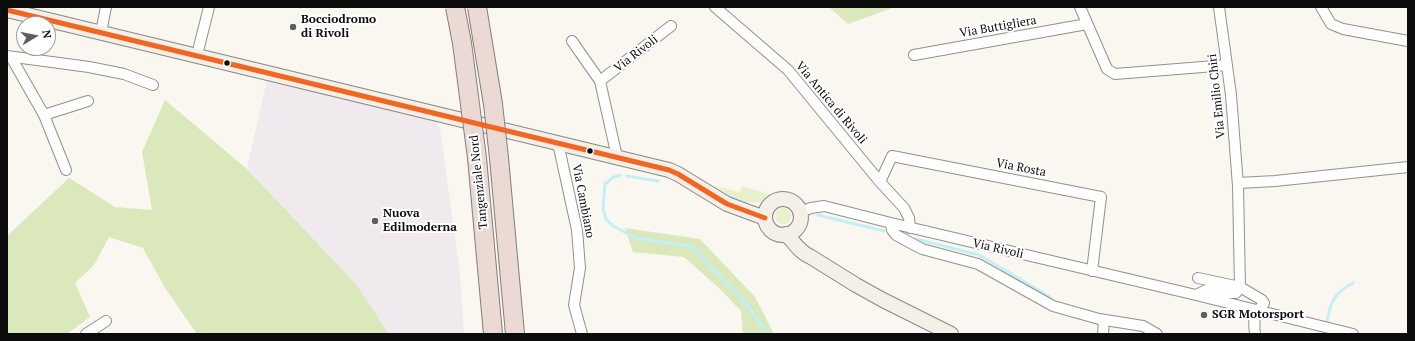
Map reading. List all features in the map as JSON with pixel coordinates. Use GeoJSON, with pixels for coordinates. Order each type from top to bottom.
{"type":"FeatureCollection","features":[{"type":"Feature","properties":{"kind":"highway","name":"Tangenziale Nord"},"geometry":{"type":"LineString","coordinates":[[455,7],[462,43],[477,158],[493,334]]}},
{"type":"Feature","properties":{"kind":"highway","name":"Tangenziale Nord"},"geometry":{"type":"LineString","coordinates":[[477,7],[493,104],[515,334]]}},
{"type":"Feature","properties":{"kind":"street"},"geometry":{"type":"LineString","coordinates":[[100,32],[106,7]]}},
{"type":"Feature","properties":{"kind":"street"},"geometry":{"type":"LineString","coordinates":[[197,55],[209,7]]}},
{"type":"Feature","properties":{"kind":"street","name":"Via Antica di Rivoli"},"geometry":{"type":"LineString","coordinates":[[715,7],[788,70],[880,182],[904,208],[910,218],[910,228]]}},
{"type":"Feature","properties":{"kind":"street"},"geometry":{"type":"LineString","coordinates":[[1080,7],[1107,69],[1115,74],[1227,65]]}},
{"type":"Feature","properties":{"kind":"street","name":"Via Emilio Chiri"},"geometry":{"type":"LineString","coordinates":[[1219,7],[1232,95],[1238,183],[1240,287]]}},
{"type":"Feature","properties":{"kind":"street"},"geometry":{"type":"LineString","coordinates":[[1321,7],[1331,24],[1343,29],[1408,41]]}},
{"type":"Feature","properties":{"kind":"street"},"geometry":{"type":"LineString","coordinates":[[7,10],[669,170],[678,174],[717,199],[739,208],[766,212]]}},
{"type":"Feature","properties":{"kind":"street","name":"Via Buttigliera"},"geometry":{"type":"LineString","coordinates":[[914,56],[1087,24]]}},
{"type":"Feature","properties":{"kind":"street","name":"Via Rivoli"},"geometry":{"type":"LineString","coordinates":[[600,81],[671,26]]}},
{"type":"Feature","properties":{"kind":"street"},"geometry":{"type":"LineString","coordinates":[[572,41],[600,81],[617,157]]}},
{"type":"Feature","properties":{"kind":"street"},"geometry":{"type":"LineString","coordinates":[[9,56],[103,69],[124,74],[154,85]]}},
{"type":"Feature","properties":{"kind":"street"},"geometry":{"type":"LineString","coordinates":[[9,56],[44,115],[66,170]]}},
{"type":"Feature","properties":{"kind":"street"},"geometry":{"type":"LineString","coordinates":[[44,115],[88,101]]}},
{"type":"Feature","properties":{"kind":"street","name":"Via Cambiano"},"geometry":{"type":"LineString","coordinates":[[558,143],[577,230],[580,268],[574,305],[582,334]]}},
{"type":"Feature","properties":{"kind":"street","name":"Via Rosta"},"geometry":{"type":"LineString","coordinates":[[880,182],[892,156],[1102,197],[1092,271]]}},
{"type":"Feature","properties":{"kind":"street"},"geometry":{"type":"LineString","coordinates":[[1238,183],[1408,167]]}},
{"type":"Feature","properties":{"kind":"street"},"geometry":{"type":"LineString","coordinates":[[766,212],[777,200],[788,200],[798,207],[801,241],[811,257]]}},
{"type":"Feature","properties":{"kind":"street","name":"Via Rivoli"},"geometry":{"type":"LineString","coordinates":[[786,234],[791,232],[800,218],[811,208],[824,206],[891,224],[1196,295],[1353,334]]}},
{"type":"Feature","properties":{"kind":"street"},"geometry":{"type":"LineString","coordinates":[[766,212],[770,229],[780,234],[786,234],[798,250],[804,254],[883,300],[951,334]]}},
{"type":"Feature","properties":{"kind":"street"},"geometry":{"type":"LineString","coordinates":[[891,224],[892,230],[896,235],[922,248],[978,264],[1053,306],[1104,320],[1143,326],[1157,334]]}},
{"type":"Feature","properties":{"kind":"street"},"geometry":{"type":"LineString","coordinates":[[1198,278],[1240,287],[1262,300],[1264,303],[1263,306],[1258,310],[1254,317],[1255,334]]}},
{"type":"Feature","properties":{"kind":"street","name":"Via Rivoli"},"geometry":{"type":"LineString","coordinates":[[1196,295],[1206,290],[1236,293],[1240,287]]}},
{"type":"Feature","properties":{"kind":"street"},"geometry":{"type":"LineString","coordinates":[[1103,334],[1104,320]]}},
{"type":"Feature","properties":{"kind":"street"},"geometry":{"type":"LineString","coordinates":[[86,334],[106,321]]}},
{"type":"Feature","properties":{"kind":"shaded area","name":"Nuova Edilmoderna"},"geometry":{"type":"Polygon","coordinates":[[[267,80],[435,121],[440,128],[460,274],[464,334],[389,334],[356,284],[247,169],[267,80]]]}},
{"type":"Feature","properties":{"kind":"green space"},"geometry":{"type":"Polygon","coordinates":[[[829,7],[895,7],[848,24],[829,7]]]}},
{"type":"Feature","properties":{"kind":"green space"},"geometry":{"type":"Polygon","coordinates":[[[165,100],[247,169],[356,284],[389,334],[197,334],[165,288],[143,248],[109,237],[94,265],[75,283],[90,317],[67,334],[7,334],[7,236],[69,178],[115,207],[152,210],[142,152],[165,100]]]}},
{"type":"Feature","properties":{"kind":"green space"},"geometry":{"type":"Polygon","coordinates":[[[714,186],[740,192],[742,186],[776,196],[758,202],[744,202],[724,195],[714,186]]]}},
{"type":"Feature","properties":{"kind":"green space"},"geometry":{"type":"Polygon","coordinates":[[[783,208],[789,210],[791,216],[789,222],[783,224],[777,222],[775,216],[777,210],[783,208]]]}},
{"type":"Feature","properties":{"kind":"green space"},"geometry":{"type":"Polygon","coordinates":[[[625,228],[700,239],[755,297],[774,334],[743,334],[741,311],[719,288],[684,257],[633,252],[625,228]]]}},
{"type":"Feature","properties":{"kind":"waterway"},"geometry":{"type":"LineString","coordinates":[[620,175],[605,183],[603,209],[606,219],[613,226],[636,238],[691,246],[744,301],[768,334]]}},
{"type":"Feature","properties":{"kind":"waterway"},"geometry":{"type":"LineString","coordinates":[[627,176],[658,181]]}},
{"type":"Feature","properties":{"kind":"waterway"},"geometry":{"type":"LineString","coordinates":[[726,196],[736,199]]}},
{"type":"Feature","properties":{"kind":"waterway"},"geometry":{"type":"LineString","coordinates":[[818,215],[884,231]]}},
{"type":"Feature","properties":{"kind":"waterway"},"geometry":{"type":"LineString","coordinates":[[916,239],[979,255],[1050,297]]}},
{"type":"Feature","properties":{"kind":"waterway"},"geometry":{"type":"LineString","coordinates":[[1327,322],[1334,298],[1347,286],[1353,283]]}},
{"type":"Feature","properties":{"kind":"transit line"},"geometry":{"type":"LineString","coordinates":[[7,10],[669,170],[727,204],[765,218]]}},
{"type":"Feature","properties":{"kind":"place","name":"Bocciodromo di Rivoli"},"geometry":{"type":"Point","coordinates":[293,27]}},
{"type":"Feature","properties":{"kind":"place","name":"Nuova Edilmoderna"},"geometry":{"type":"Point","coordinates":[375,221]}},
{"type":"Feature","properties":{"kind":"place","name":"SGR Motorsport"},"geometry":{"type":"Point","coordinates":[1204,315]}}]}
